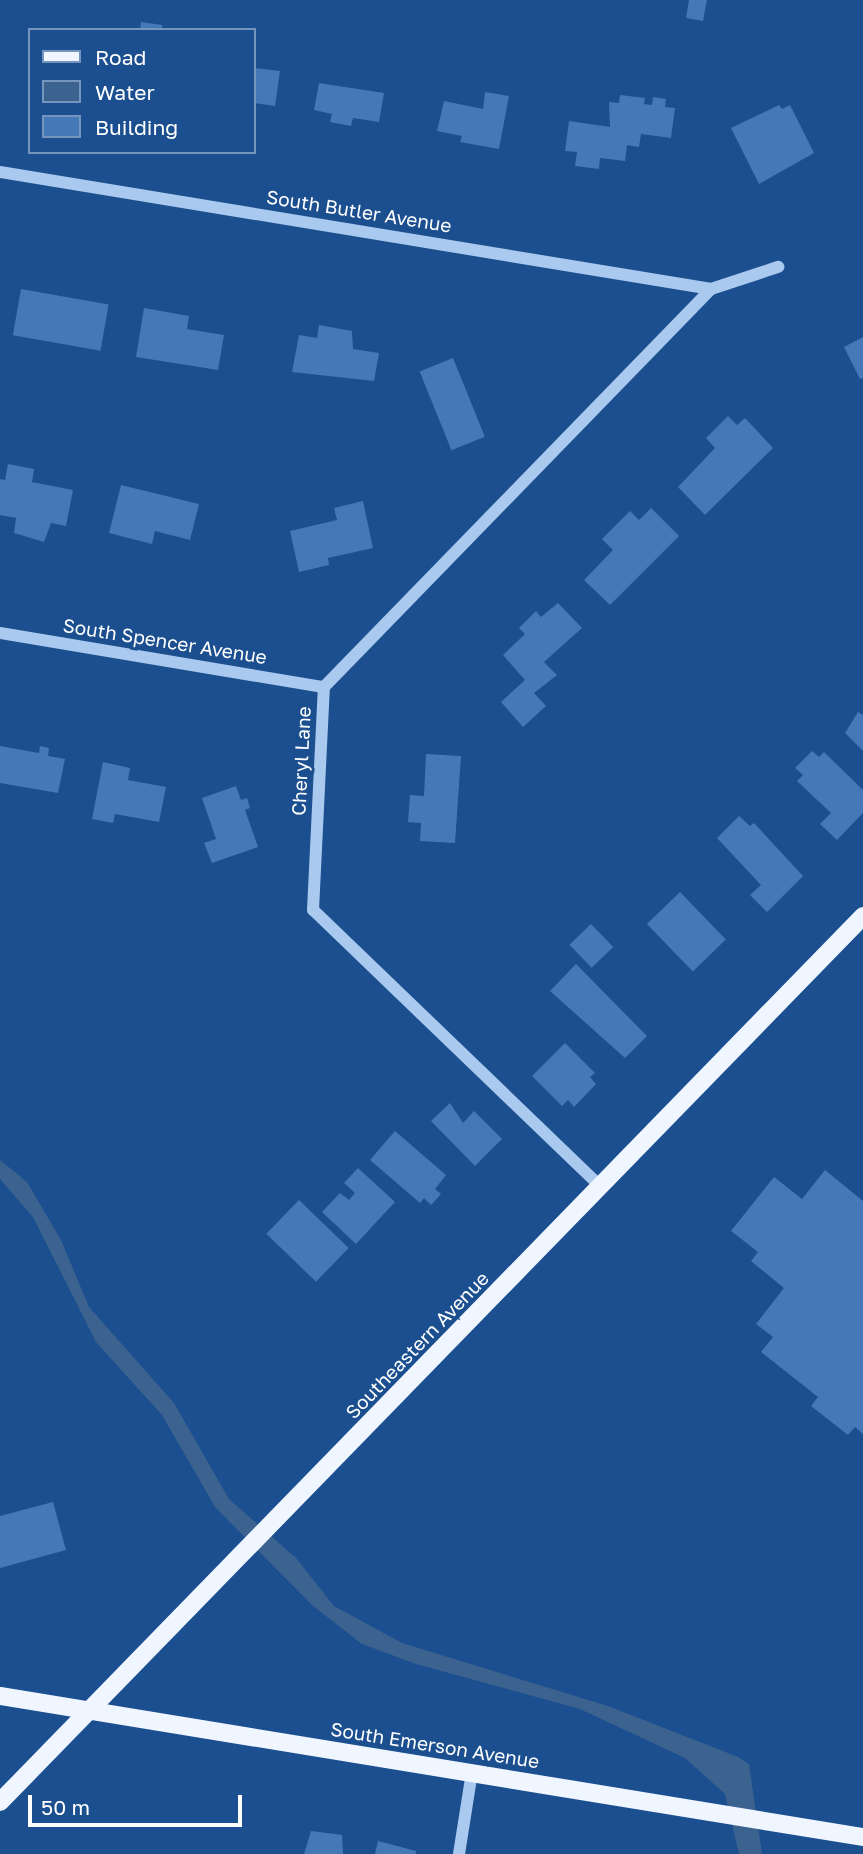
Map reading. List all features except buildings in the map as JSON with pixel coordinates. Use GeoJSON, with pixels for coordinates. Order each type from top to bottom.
{"type":"FeatureCollection","features":[{"type":"Feature","properties":{"kind":"main road","name":"Southeastern Avenue"},"geometry":{"type":"LineString","coordinates":[[0,1802],[92,1712],[863,916]]}},
{"type":"Feature","properties":{"kind":"main road","name":"South Emerson Avenue"},"geometry":{"type":"LineString","coordinates":[[0,1696],[681,1805],[863,1837]]}},
{"type":"Feature","properties":{"kind":"street","name":"South Butler Avenue"},"geometry":{"type":"LineString","coordinates":[[0,172],[711,289]]}},
{"type":"Feature","properties":{"kind":"street"},"geometry":{"type":"LineString","coordinates":[[711,289],[778,267]]}},
{"type":"Feature","properties":{"kind":"street","name":"Cheryl Lane"},"geometry":{"type":"LineString","coordinates":[[600,1186],[313,910],[324,687],[711,289]]}},
{"type":"Feature","properties":{"kind":"street","name":"South Spencer Avenue"},"geometry":{"type":"LineString","coordinates":[[0,633],[324,687]]}},
{"type":"Feature","properties":{"kind":"street"},"geometry":{"type":"LineString","coordinates":[[459,1854],[472,1772]]}},
{"type":"Feature","properties":{"kind":"water"},"geometry":{"type":"Polygon","coordinates":[[[0,1160],[27,1182],[61,1240],[89,1307],[174,1403],[229,1499],[296,1558],[334,1606],[402,1643],[608,1706],[738,1757],[749,1764],[762,1854],[739,1854],[725,1794],[685,1758],[580,1709],[416,1664],[362,1644],[313,1606],[215,1507],[162,1415],[96,1342],[33,1217],[0,1179],[0,1160]]]}}]}
